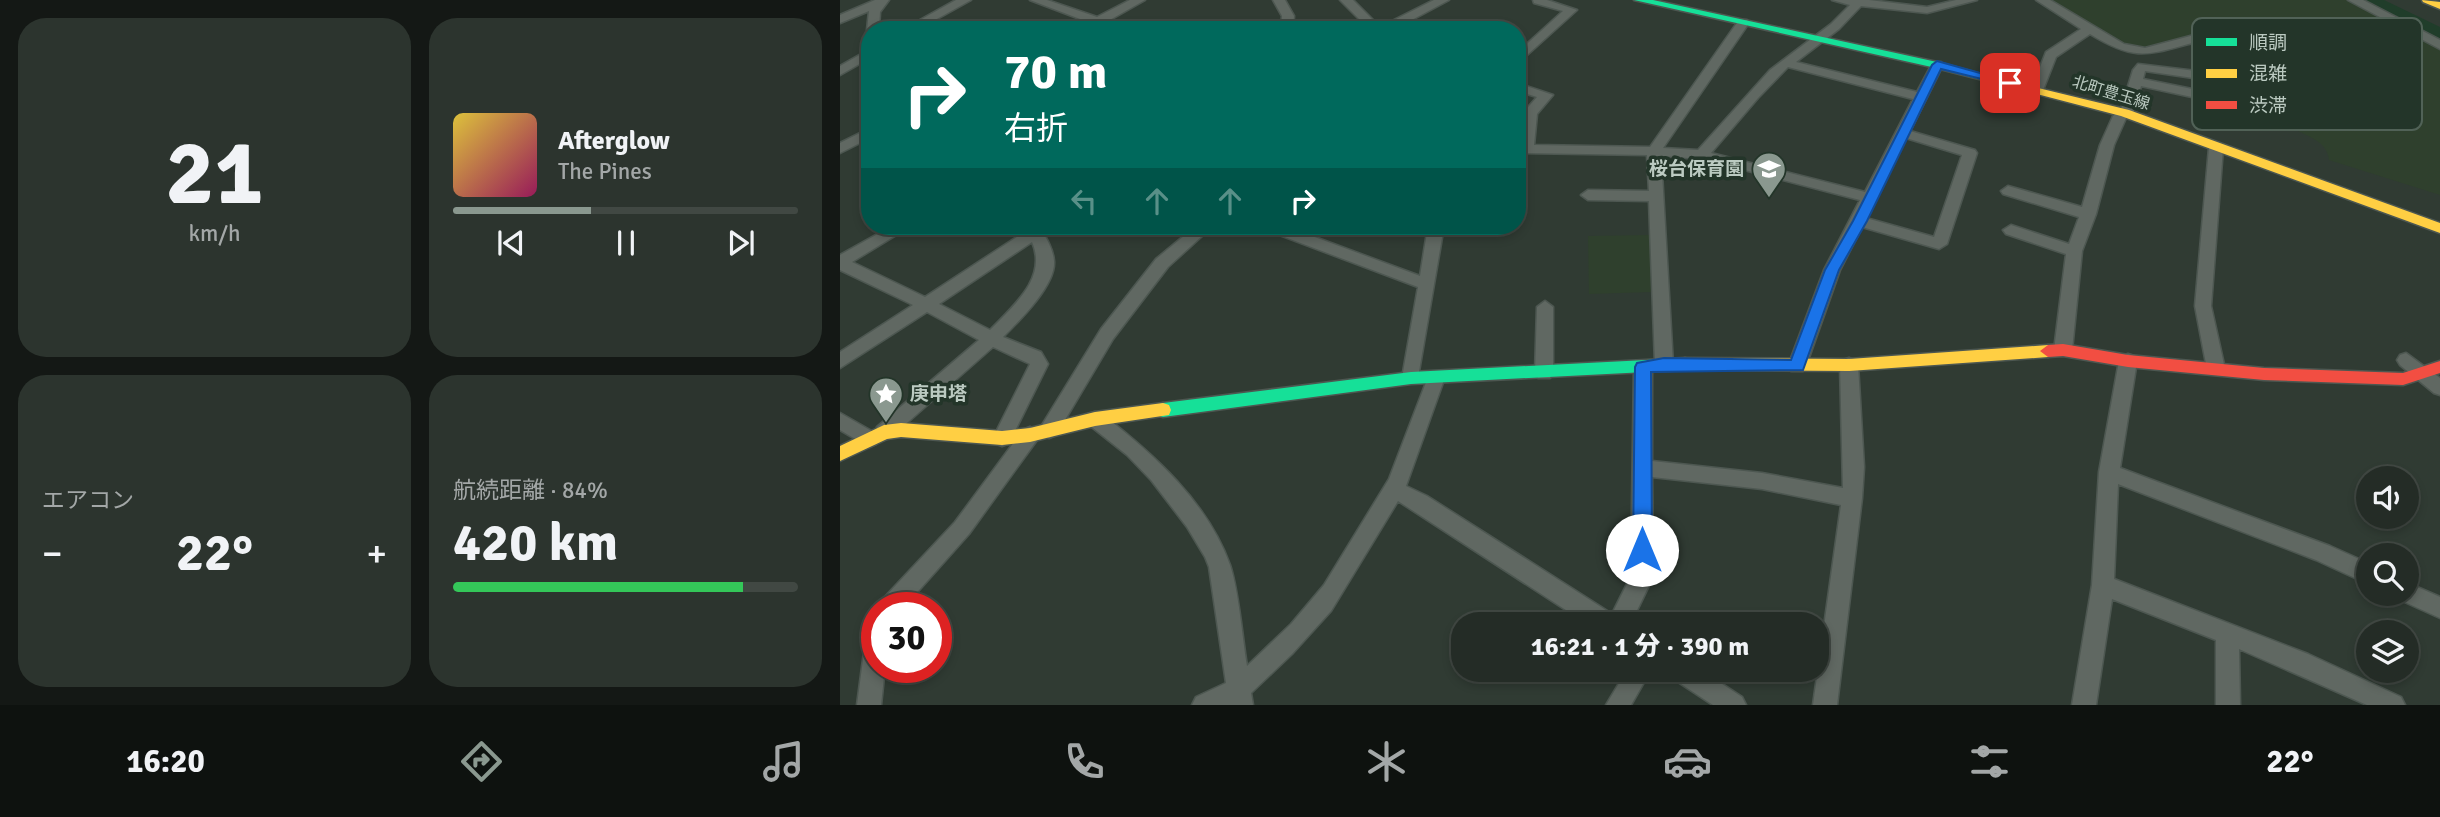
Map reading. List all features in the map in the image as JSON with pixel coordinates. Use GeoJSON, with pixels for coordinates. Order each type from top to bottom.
{"type":"FeatureCollection","features":[{"type":"Feature","properties":{"kind":"street"},"geometry":{"type":"LineString","coordinates":[[925,21],[965,0]]}},
{"type":"Feature","properties":{"kind":"street"},"geometry":{"type":"LineString","coordinates":[[1036,0],[1092,21]]}},
{"type":"Feature","properties":{"kind":"street"},"geometry":{"type":"LineString","coordinates":[[1097,21],[1139,0]]}},
{"type":"Feature","properties":{"kind":"street"},"geometry":{"type":"LineString","coordinates":[[1279,0],[1288,16],[1288,21]]}},
{"type":"Feature","properties":{"kind":"street"},"geometry":{"type":"LineString","coordinates":[[1346,0],[1368,21]]}},
{"type":"Feature","properties":{"kind":"street"},"geometry":{"type":"LineString","coordinates":[[1401,21],[1443,0]]}},
{"type":"Feature","properties":{"kind":"street","name":"北町豊玉線"},"geometry":{"type":"LineString","coordinates":[[1639,0],[1937,65],[2125,113],[2440,228]]}},
{"type":"Feature","properties":{"kind":"street"},"geometry":{"type":"LineString","coordinates":[[1838,0],[1927,10],[1971,0]]}},
{"type":"Feature","properties":{"kind":"street"},"geometry":{"type":"LineString","coordinates":[[2042,0],[2120,47],[2145,52],[2192,40]]}},
{"type":"Feature","properties":{"kind":"street"},"geometry":{"type":"LineString","coordinates":[[2354,0],[2388,18]]}},
{"type":"Feature","properties":{"kind":"street"},"geometry":{"type":"LineString","coordinates":[[2427,0],[2440,6]]}},
{"type":"Feature","properties":{"kind":"street"},"geometry":{"type":"LineString","coordinates":[[840,19],[881,1]]}},
{"type":"Feature","properties":{"kind":"street"},"geometry":{"type":"LineString","coordinates":[[874,21],[874,12],[881,1]]}},
{"type":"Feature","properties":{"kind":"street"},"geometry":{"type":"LineString","coordinates":[[1526,52],[1571,10],[1538,1]]}},
{"type":"Feature","properties":{"kind":"street"},"geometry":{"type":"LineString","coordinates":[[1702,155],[1786,63],[1821,39],[1858,1]]}},
{"type":"Feature","properties":{"kind":"street"},"geometry":{"type":"LineString","coordinates":[[1664,364],[1654,151],[1743,23]]}},
{"type":"Feature","properties":{"kind":"street"},"geometry":{"type":"LineString","coordinates":[[2037,90],[2050,55],[2089,29]]}},
{"type":"Feature","properties":{"kind":"street"},"geometry":{"type":"LineString","coordinates":[[2422,36],[2440,45]]}},
{"type":"Feature","properties":{"kind":"street"},"geometry":{"type":"LineString","coordinates":[[840,71],[861,58]]}},
{"type":"Feature","properties":{"kind":"street"},"geometry":{"type":"LineString","coordinates":[[1786,63],[1921,97]]}},
{"type":"Feature","properties":{"kind":"street"},"geometry":{"type":"LineString","coordinates":[[1797,366],[1832,270],[1860,221],[1937,65]]}},
{"type":"Feature","properties":{"kind":"street"},"geometry":{"type":"LineString","coordinates":[[2063,350],[2074,251],[2088,214],[2107,145],[2120,115],[2125,113],[2142,67],[2192,74]]}},
{"type":"Feature","properties":{"kind":"street"},"geometry":{"type":"LineString","coordinates":[[2136,81],[2192,93]]}},
{"type":"Feature","properties":{"kind":"street"},"geometry":{"type":"LineString","coordinates":[[1526,89],[1546,95],[1530,113],[1526,131]]}},
{"type":"Feature","properties":{"kind":"street"},"geometry":{"type":"LineString","coordinates":[[840,129],[861,133]]}},
{"type":"Feature","properties":{"kind":"street"},"geometry":{"type":"LineString","coordinates":[[1860,221],[1939,244],[1970,153],[1903,133]]}},
{"type":"Feature","properties":{"kind":"street"},"geometry":{"type":"LineString","coordinates":[[840,149],[861,136]]}},
{"type":"Feature","properties":{"kind":"street"},"geometry":{"type":"LineString","coordinates":[[2216,148],[2203,306],[2216,369]]}},
{"type":"Feature","properties":{"kind":"street"},"geometry":{"type":"LineString","coordinates":[[1526,149],[1654,151],[1702,155],[1871,198]]}},
{"type":"Feature","properties":{"kind":"street"},"geometry":{"type":"LineString","coordinates":[[2008,191],[2088,214]]}},
{"type":"Feature","properties":{"kind":"street"},"geometry":{"type":"LineString","coordinates":[[1588,195],[1656,196]]}},
{"type":"Feature","properties":{"kind":"street"},"geometry":{"type":"LineString","coordinates":[[2011,230],[2074,251]]}},
{"type":"Feature","properties":{"kind":"street"},"geometry":{"type":"LineString","coordinates":[[840,262],[887,235]]}},
{"type":"Feature","properties":{"kind":"street"},"geometry":{"type":"LineString","coordinates":[[840,361],[1024,235]]}},
{"type":"Feature","properties":{"kind":"street"},"geometry":{"type":"LineString","coordinates":[[842,456],[876,435],[990,339],[1031,295],[1046,270],[1046,258],[1036,235]]}},
{"type":"Feature","properties":{"kind":"street"},"geometry":{"type":"LineString","coordinates":[[904,592],[962,528],[1040,432],[1107,334],[1162,263],[1195,235]]}},
{"type":"Feature","properties":{"kind":"street"},"geometry":{"type":"LineString","coordinates":[[1295,235],[1426,284]]}},
{"type":"Feature","properties":{"kind":"street"},"geometry":{"type":"LineString","coordinates":[[1411,377],[1434,235]]}},
{"type":"Feature","properties":{"kind":"street"},"geometry":{"type":"LineString","coordinates":[[840,262],[977,329],[990,339],[1035,357],[1039,364],[1002,438]]}},
{"type":"Feature","properties":{"kind":"street"},"geometry":{"type":"LineString","coordinates":[[1544,373],[1545,307]]}},
{"type":"Feature","properties":{"kind":"street"},"geometry":{"type":"LineString","coordinates":[[840,421],[876,435],[901,430],[1002,438],[1095,419],[1411,377],[1544,373],[1664,364],[1849,365],[2063,350],[2128,360],[2264,374],[2403,379],[2432,369]]}},
{"type":"Feature","properties":{"kind":"street"},"geometry":{"type":"LineString","coordinates":[[2084,705],[2103,585],[2109,472],[2128,360]]}},
{"type":"Feature","properties":{"kind":"street"},"geometry":{"type":"LineString","coordinates":[[2406,360],[2432,369],[2440,388]]}},
{"type":"Feature","properties":{"kind":"street"},"geometry":{"type":"LineString","coordinates":[[1825,705],[1852,498],[1854,467],[1849,365]]}},
{"type":"Feature","properties":{"kind":"street"},"geometry":{"type":"LineString","coordinates":[[1624,612],[1642,577],[1643,367]]}},
{"type":"Feature","properties":{"kind":"street"},"geometry":{"type":"LineString","coordinates":[[1204,705],[1239,696],[1321,608],[1393,489],[1436,377]]}},
{"type":"Feature","properties":{"kind":"street"},"geometry":{"type":"LineString","coordinates":[[1095,419],[1133,448],[1182,505],[1214,549],[1220,567],[1239,696]]}},
{"type":"Feature","properties":{"kind":"street"},"geometry":{"type":"LineString","coordinates":[[1643,468],[1762,481],[1852,498]]}},
{"type":"Feature","properties":{"kind":"street"},"geometry":{"type":"LineString","coordinates":[[2109,472],[2323,553],[2356,568]]}},
{"type":"Feature","properties":{"kind":"street"},"geometry":{"type":"LineString","coordinates":[[1393,489],[1420,502],[1589,612]]}},
{"type":"Feature","properties":{"kind":"street"},"geometry":{"type":"LineString","coordinates":[[2103,585],[2300,662],[2357,696],[2393,705]]}},
{"type":"Feature","properties":{"kind":"street"},"geometry":{"type":"LineString","coordinates":[[2419,598],[2440,608]]}},
{"type":"Feature","properties":{"kind":"street"},"geometry":{"type":"LineString","coordinates":[[2227,634],[2228,705]]}},
{"type":"Feature","properties":{"kind":"street"},"geometry":{"type":"LineString","coordinates":[[1618,705],[1632,682]]}},
{"type":"Feature","properties":{"kind":"street"},"geometry":{"type":"LineString","coordinates":[[1699,682],[1734,705]]}},
{"type":"Feature","properties":{"kind":"street"},"geometry":{"type":"LineString","coordinates":[[869,705],[872,683]]}},
{"type":"Feature","properties":{"kind":"green space"},"geometry":{"type":"Polygon","coordinates":[[[2050,0],[2349,0],[2384,18],[2192,18],[2192,37],[2145,48],[2119,43],[2050,0]]]}},
{"type":"Feature","properties":{"kind":"green space"},"geometry":{"type":"Polygon","coordinates":[[[2422,38],[2440,47],[2440,195],[2329,160],[2321,144],[2299,131],[2422,130],[2422,38]]]}},
{"type":"Feature","properties":{"kind":"green space"},"geometry":{"type":"Polygon","coordinates":[[[1650,235],[1651,292],[1589,294],[1588,236],[1650,235]]]}},
{"type":"Feature","properties":{"kind":"waterway"},"geometry":{"type":"LineString","coordinates":[[2367,0],[2404,18]]}},
{"type":"Feature","properties":{"kind":"waterway"},"geometry":{"type":"LineString","coordinates":[[2422,27],[2440,36]]}},
{"type":"Feature","properties":{"kind":"traffic: fast"},"geometry":{"type":"LineString","coordinates":[[1639,0],[1937,65],[2026,88]]}},
{"type":"Feature","properties":{"kind":"traffic: fast"},"geometry":{"type":"LineString","coordinates":[[1163,410],[1411,378],[1685,364]]}},
{"type":"Feature","properties":{"kind":"traffic: slow"},"geometry":{"type":"LineString","coordinates":[[2427,0],[2440,6]]}},
{"type":"Feature","properties":{"kind":"traffic: slow"},"geometry":{"type":"LineString","coordinates":[[2026,88],[2125,113],[2440,228]]}},
{"type":"Feature","properties":{"kind":"traffic: slow"},"geometry":{"type":"LineString","coordinates":[[1685,364],[1849,365],[2048,351]]}},
{"type":"Feature","properties":{"kind":"traffic: slow"},"geometry":{"type":"LineString","coordinates":[[840,454],[884,432],[901,430],[1002,438],[1030,435],[1095,419],[1163,410]]}},
{"type":"Feature","properties":{"kind":"traffic: jam"},"geometry":{"type":"LineString","coordinates":[[2048,351],[2063,350],[2128,361],[2264,374],[2403,379],[2440,367]]}},
{"type":"Feature","properties":{"kind":"place","name":"桜台保育園"},"geometry":{"type":"Point","coordinates":[1769,199]}},
{"type":"Feature","properties":{"kind":"place","name":"庚申塔"},"geometry":{"type":"Point","coordinates":[886,424]}},
{"type":"Feature","properties":{"kind":"route"},"geometry":{"type":"LineString","coordinates":[[1642,550],[1643,367],[1664,364],[1797,366],[1832,270],[1860,221],[1937,65],[2010,83]]}}]}
